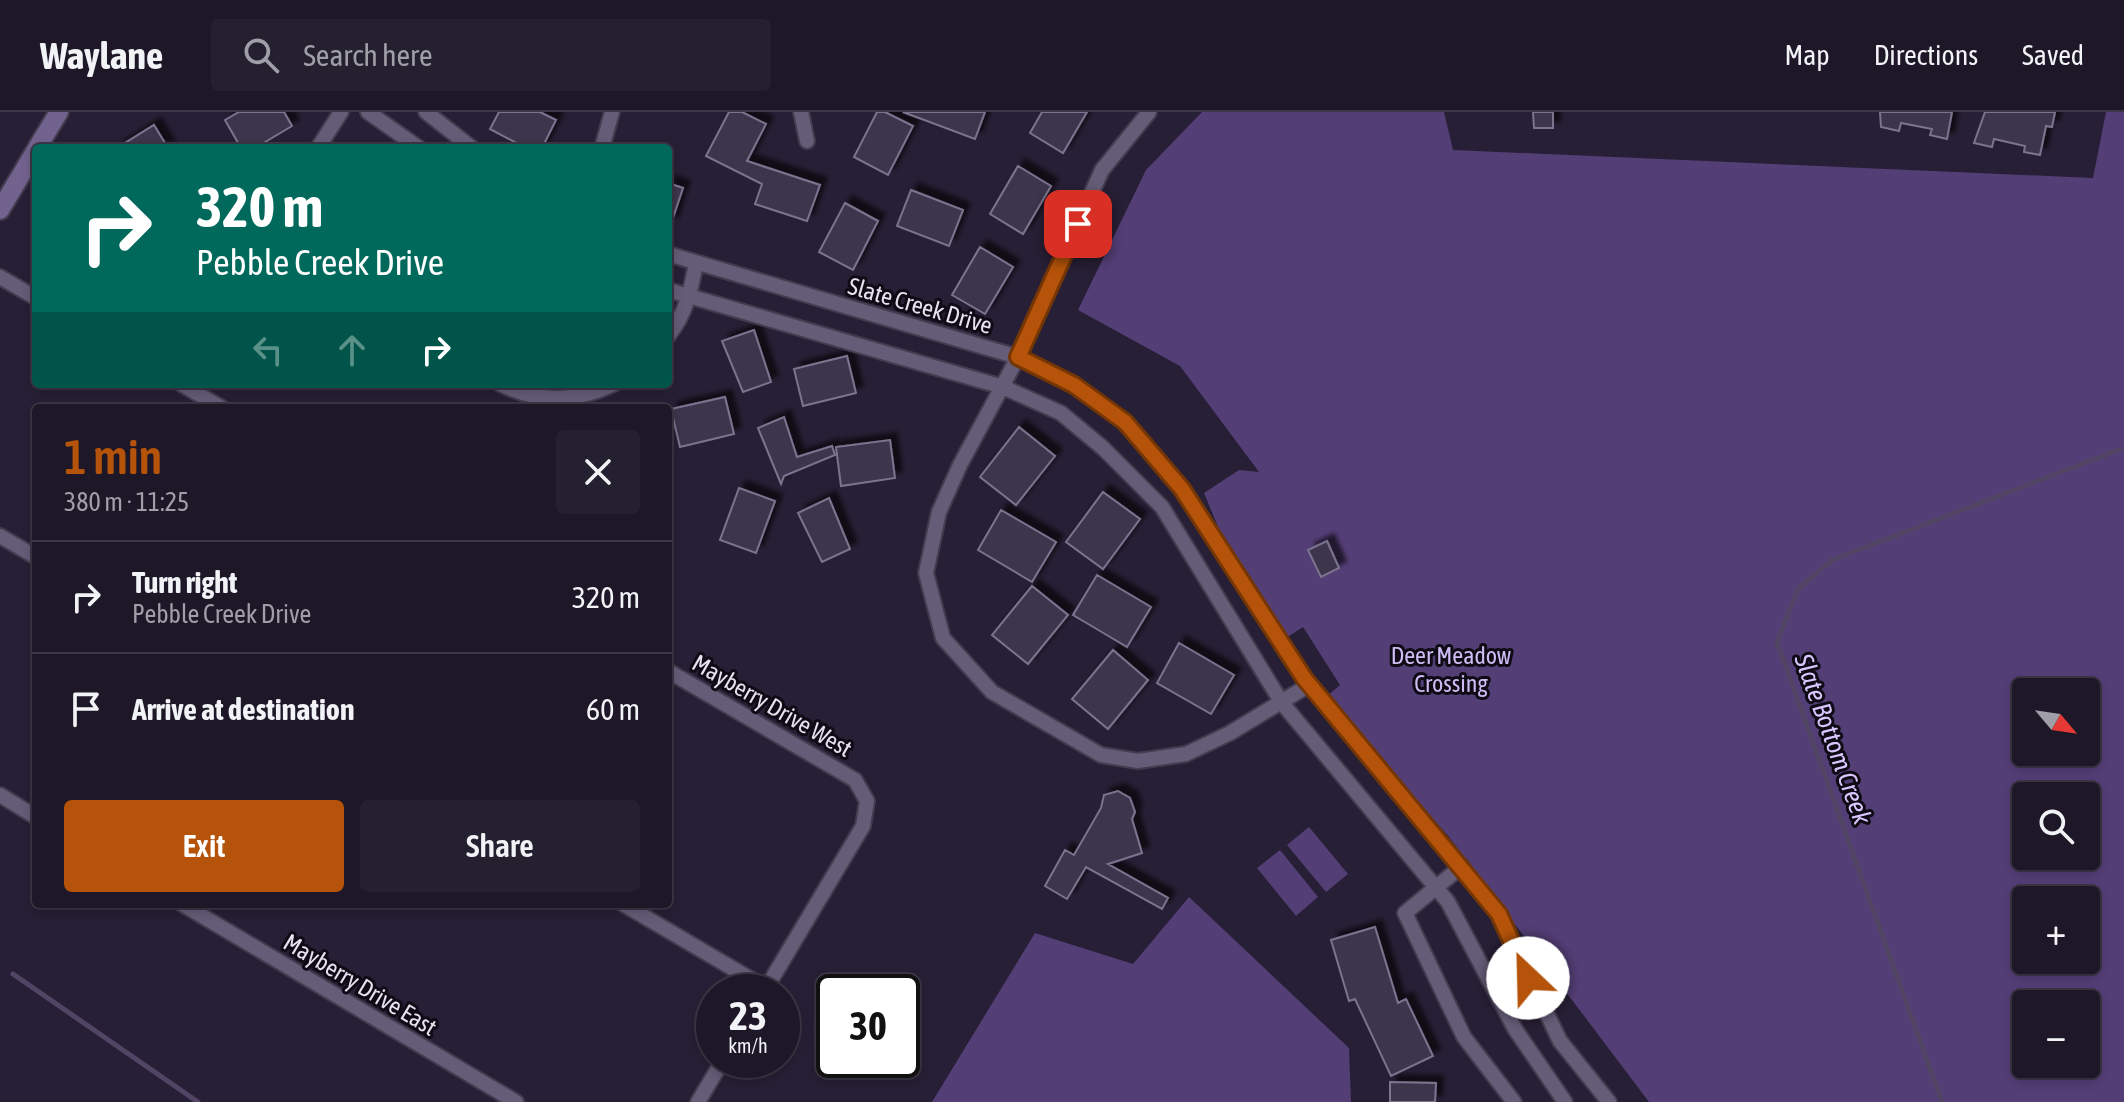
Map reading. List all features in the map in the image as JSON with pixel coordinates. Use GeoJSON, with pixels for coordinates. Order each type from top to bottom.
{"type":"FeatureCollection","features":[{"type":"Feature","properties":{"kind":"main road"},"geometry":{"type":"LineString","coordinates":[[40,144],[59,112]]}},
{"type":"Feature","properties":{"kind":"main road"},"geometry":{"type":"LineString","coordinates":[[0,210],[32,157]]}},
{"type":"Feature","properties":{"kind":"street"},"geometry":{"type":"LineString","coordinates":[[321,144],[341,112]]}},
{"type":"Feature","properties":{"kind":"street"},"geometry":{"type":"LineString","coordinates":[[368,112],[413,144]]}},
{"type":"Feature","properties":{"kind":"street"},"geometry":{"type":"LineString","coordinates":[[426,112],[467,144]]}},
{"type":"Feature","properties":{"kind":"street"},"geometry":{"type":"LineString","coordinates":[[603,144],[612,112]]}},
{"type":"Feature","properties":{"kind":"street"},"geometry":{"type":"LineString","coordinates":[[801,112],[807,141]]}},
{"type":"Feature","properties":{"kind":"street"},"geometry":{"type":"LineString","coordinates":[[1149,112],[1102,170],[1018,357],[960,465],[939,512],[926,573],[943,638],[992,692],[1101,755],[1138,761],[1186,754],[1282,703],[1309,685]]}},
{"type":"Feature","properties":{"kind":"street","name":"Slate Creek Drive"},"geometry":{"type":"LineString","coordinates":[[672,255],[1018,357],[1074,385],[1125,422],[1182,489],[1309,685],[1499,914],[1560,1041],[1609,1102]]}},
{"type":"Feature","properties":{"kind":"street"},"geometry":{"type":"LineString","coordinates":[[672,331],[690,296],[696,263]]}},
{"type":"Feature","properties":{"kind":"street"},"geometry":{"type":"LineString","coordinates":[[0,277],[32,296]]}},
{"type":"Feature","properties":{"kind":"street"},"geometry":{"type":"LineString","coordinates":[[672,291],[1003,387],[1061,413],[1103,448],[1162,507],[1282,703],[1448,902],[1515,1029],[1565,1102]]}},
{"type":"Feature","properties":{"kind":"street"},"geometry":{"type":"LineString","coordinates":[[188,388],[215,404]]}},
{"type":"Feature","properties":{"kind":"street"},"geometry":{"type":"LineString","coordinates":[[508,388],[523,396],[557,400],[591,395],[606,388]]}},
{"type":"Feature","properties":{"kind":"street"},"geometry":{"type":"LineString","coordinates":[[0,536],[32,555]]}},
{"type":"Feature","properties":{"kind":"street","name":"Mayberry Drive West"},"geometry":{"type":"LineString","coordinates":[[672,673],[855,780],[867,801],[863,826],[775,974]]}},
{"type":"Feature","properties":{"kind":"street"},"geometry":{"type":"LineString","coordinates":[[0,795],[32,815]]}},
{"type":"Feature","properties":{"kind":"street"},"geometry":{"type":"LineString","coordinates":[[1462,866],[1405,913],[1464,1037],[1514,1102]]}},
{"type":"Feature","properties":{"kind":"street","name":"Mayberry Drive East"},"geometry":{"type":"LineString","coordinates":[[189,908],[516,1102]]}},
{"type":"Feature","properties":{"kind":"street"},"geometry":{"type":"LineString","coordinates":[[630,908],[739,974]]}},
{"type":"Feature","properties":{"kind":"street"},"geometry":{"type":"LineString","coordinates":[[698,1102],[712,1078]]}},
{"type":"Feature","properties":{"kind":"green space","name":"Deer Meadow Crossing"},"geometry":{"type":"Polygon","coordinates":[[[1202,112],[1444,112],[1453,150],[2093,178],[2106,112],[2124,112],[2124,1102],[1649,1102],[1449,837],[1326,697],[1340,685],[1303,627],[1286,638],[1226,546],[1204,493],[1239,470],[1259,472],[1180,366],[1078,310],[1146,170],[1202,112]]]}},
{"type":"Feature","properties":{"kind":"green space"},"geometry":{"type":"Polygon","coordinates":[[[1309,827],[1348,874],[1326,892],[1287,845],[1309,827]]]}},
{"type":"Feature","properties":{"kind":"green space"},"geometry":{"type":"Polygon","coordinates":[[[1280,850],[1318,897],[1296,916],[1257,868],[1280,850]]]}},
{"type":"Feature","properties":{"kind":"green space"},"geometry":{"type":"Polygon","coordinates":[[[1189,897],[1349,1048],[1351,1102],[932,1102],[1035,933],[1133,964],[1189,897]]]}},
{"type":"Feature","properties":{"kind":"building"},"geometry":{"type":"Polygon","coordinates":[[[239,112],[284,112],[292,126],[262,144],[239,144],[225,120],[239,112]]]}},
{"type":"Feature","properties":{"kind":"building"},"geometry":{"type":"Polygon","coordinates":[[[499,112],[540,112],[556,120],[544,144],[518,144],[490,129],[499,112]]]}},
{"type":"Feature","properties":{"kind":"building"},"geometry":{"type":"Polygon","coordinates":[[[729,112],[742,112],[766,124],[747,161],[820,185],[807,221],[755,204],[762,184],[706,156],[729,112]]]}},
{"type":"Feature","properties":{"kind":"building"},"geometry":{"type":"Polygon","coordinates":[[[877,112],[885,112],[913,126],[888,175],[854,157],[877,112]]]}},
{"type":"Feature","properties":{"kind":"building"},"geometry":{"type":"Polygon","coordinates":[[[903,112],[985,112],[975,139],[903,112]]]}},
{"type":"Feature","properties":{"kind":"building"},"geometry":{"type":"Polygon","coordinates":[[[1042,112],[1087,112],[1063,153],[1030,133],[1042,112]]]}},
{"type":"Feature","properties":{"kind":"building"},"geometry":{"type":"Polygon","coordinates":[[[1533,112],[1553,112],[1553,128],[1534,128],[1533,112]]]}},
{"type":"Feature","properties":{"kind":"building"},"geometry":{"type":"Polygon","coordinates":[[[1880,112],[1952,112],[1947,139],[1930,135],[1932,129],[1901,123],[1899,131],[1881,127],[1880,112]]]}},
{"type":"Feature","properties":{"kind":"building"},"geometry":{"type":"Polygon","coordinates":[[[1985,112],[2055,112],[2052,127],[2046,126],[2040,155],[2024,152],[2025,146],[1994,139],[1992,147],[1974,143],[1985,112]]]}},
{"type":"Feature","properties":{"kind":"building"},"geometry":{"type":"Polygon","coordinates":[[[154,125],[166,144],[123,144],[154,125]]]}},
{"type":"Feature","properties":{"kind":"building"},"geometry":{"type":"Polygon","coordinates":[[[1018,166],[1051,186],[1023,234],[990,214],[1018,166]]]}},
{"type":"Feature","properties":{"kind":"building"},"geometry":{"type":"Polygon","coordinates":[[[672,184],[683,188],[672,221],[672,184]]]}},
{"type":"Feature","properties":{"kind":"building"},"geometry":{"type":"Polygon","coordinates":[[[911,190],[963,210],[949,246],[897,226],[911,190]]]}},
{"type":"Feature","properties":{"kind":"building"},"geometry":{"type":"Polygon","coordinates":[[[845,203],[878,221],[853,270],[819,252],[845,203]]]}},
{"type":"Feature","properties":{"kind":"building"},"geometry":{"type":"Polygon","coordinates":[[[980,247],[1013,267],[985,314],[952,295],[980,247]]]}},
{"type":"Feature","properties":{"kind":"building"},"geometry":{"type":"Polygon","coordinates":[[[754,330],[771,382],[743,392],[722,341],[754,330]]]}},
{"type":"Feature","properties":{"kind":"building"},"geometry":{"type":"Polygon","coordinates":[[[847,356],[856,393],[803,406],[794,369],[847,356]]]}},
{"type":"Feature","properties":{"kind":"building"},"geometry":{"type":"Polygon","coordinates":[[[725,397],[734,434],[680,447],[672,409],[725,397]]]}},
{"type":"Feature","properties":{"kind":"building"},"geometry":{"type":"Polygon","coordinates":[[[784,417],[797,457],[832,446],[835,455],[784,476],[781,484],[758,428],[784,417]]]}},
{"type":"Feature","properties":{"kind":"building"},"geometry":{"type":"Polygon","coordinates":[[[1019,427],[1055,456],[1016,505],[980,477],[1019,427]]]}},
{"type":"Feature","properties":{"kind":"building"},"geometry":{"type":"Polygon","coordinates":[[[890,440],[895,478],[841,486],[836,447],[890,440]]]}},
{"type":"Feature","properties":{"kind":"building"},"geometry":{"type":"Polygon","coordinates":[[[739,488],[775,501],[756,553],[720,540],[739,488]]]}},
{"type":"Feature","properties":{"kind":"building"},"geometry":{"type":"Polygon","coordinates":[[[1103,492],[1140,519],[1103,569],[1066,542],[1103,492]]]}},
{"type":"Feature","properties":{"kind":"building"},"geometry":{"type":"Polygon","coordinates":[[[829,498],[850,549],[822,562],[798,513],[829,498]]]}},
{"type":"Feature","properties":{"kind":"building"},"geometry":{"type":"Polygon","coordinates":[[[1001,510],[1056,542],[1032,582],[978,550],[1001,510]]]}},
{"type":"Feature","properties":{"kind":"building"},"geometry":{"type":"Polygon","coordinates":[[[1327,541],[1339,568],[1321,577],[1308,550],[1327,541]]]}},
{"type":"Feature","properties":{"kind":"building"},"geometry":{"type":"Polygon","coordinates":[[[1097,575],[1151,607],[1127,647],[1073,615],[1097,575]]]}},
{"type":"Feature","properties":{"kind":"building"},"geometry":{"type":"Polygon","coordinates":[[[1032,586],[1068,615],[1028,664],[992,635],[1032,586]]]}},
{"type":"Feature","properties":{"kind":"building"},"geometry":{"type":"Polygon","coordinates":[[[1179,643],[1234,675],[1211,714],[1157,683],[1179,643]]]}},
{"type":"Feature","properties":{"kind":"building"},"geometry":{"type":"Polygon","coordinates":[[[1113,650],[1148,680],[1108,729],[1072,699],[1113,650]]]}},
{"type":"Feature","properties":{"kind":"building"},"geometry":{"type":"Polygon","coordinates":[[[1118,791],[1130,798],[1135,812],[1132,819],[1142,853],[1108,864],[1168,898],[1162,909],[1086,867],[1067,899],[1045,886],[1065,850],[1074,855],[1101,808],[1104,795],[1118,791]]]}},
{"type":"Feature","properties":{"kind":"building"},"geometry":{"type":"Polygon","coordinates":[[[1375,927],[1398,1003],[1406,999],[1433,1056],[1391,1076],[1355,999],[1349,1001],[1331,940],[1375,927]]]}},
{"type":"Feature","properties":{"kind":"building"},"geometry":{"type":"Polygon","coordinates":[[[1390,1082],[1436,1083],[1435,1102],[1390,1102],[1390,1082]]]}},
{"type":"Feature","properties":{"kind":"waterway","name":"Slate Bottom Creek"},"geometry":{"type":"LineString","coordinates":[[1942,1102],[1777,642],[1798,589],[1832,560],[2121,449]]}},
{"type":"Feature","properties":{"kind":"waterway"},"geometry":{"type":"LineString","coordinates":[[13,974],[198,1102]]}},
{"type":"Feature","properties":{"kind":"route"},"geometry":{"type":"LineString","coordinates":[[1078,224],[1018,357],[1074,385],[1125,422],[1182,489],[1304,678],[1357,745],[1444,843],[1499,914],[1528,978]]}}]}
